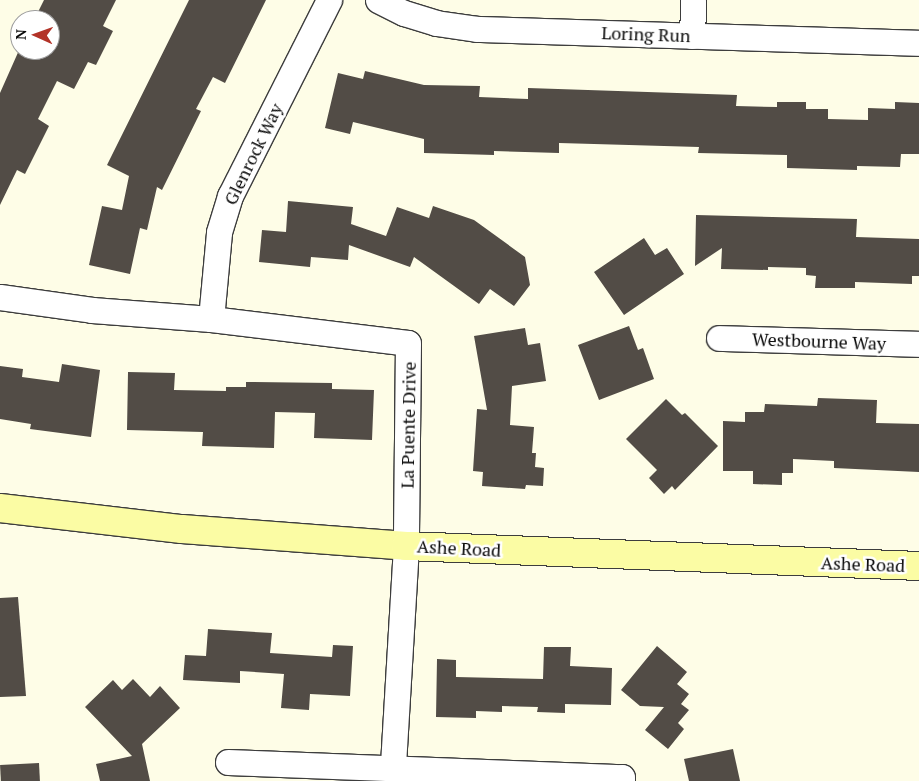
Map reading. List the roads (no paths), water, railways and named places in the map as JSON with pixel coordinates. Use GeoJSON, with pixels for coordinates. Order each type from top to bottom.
{"type":"FeatureCollection","features":[{"type":"Feature","properties":{"kind":"street","name":"Glenrock Way"},"geometry":{"type":"LineString","coordinates":[[211,319],[218,232],[230,196],[329,0]]}},
{"type":"Feature","properties":{"kind":"street","name":"Loring Run"},"geometry":{"type":"LineString","coordinates":[[378,0],[404,13],[436,23],[476,28],[919,43]]}},
{"type":"Feature","properties":{"kind":"street"},"geometry":{"type":"LineString","coordinates":[[692,36],[693,0]]}},
{"type":"Feature","properties":{"kind":"street","name":"La Puente Drive"},"geometry":{"type":"LineString","coordinates":[[0,297],[92,310],[211,319],[408,343],[406,546],[393,768]]}},
{"type":"Feature","properties":{"kind":"street","name":"Westbourne Way"},"geometry":{"type":"LineString","coordinates":[[719,338],[919,344]]}},
{"type":"Feature","properties":{"kind":"street","name":"Ashe Road"},"geometry":{"type":"LineString","coordinates":[[0,508],[182,529],[406,546],[919,566]]}},
{"type":"Feature","properties":{"kind":"street"},"geometry":{"type":"LineString","coordinates":[[228,762],[622,779]]}}]}
